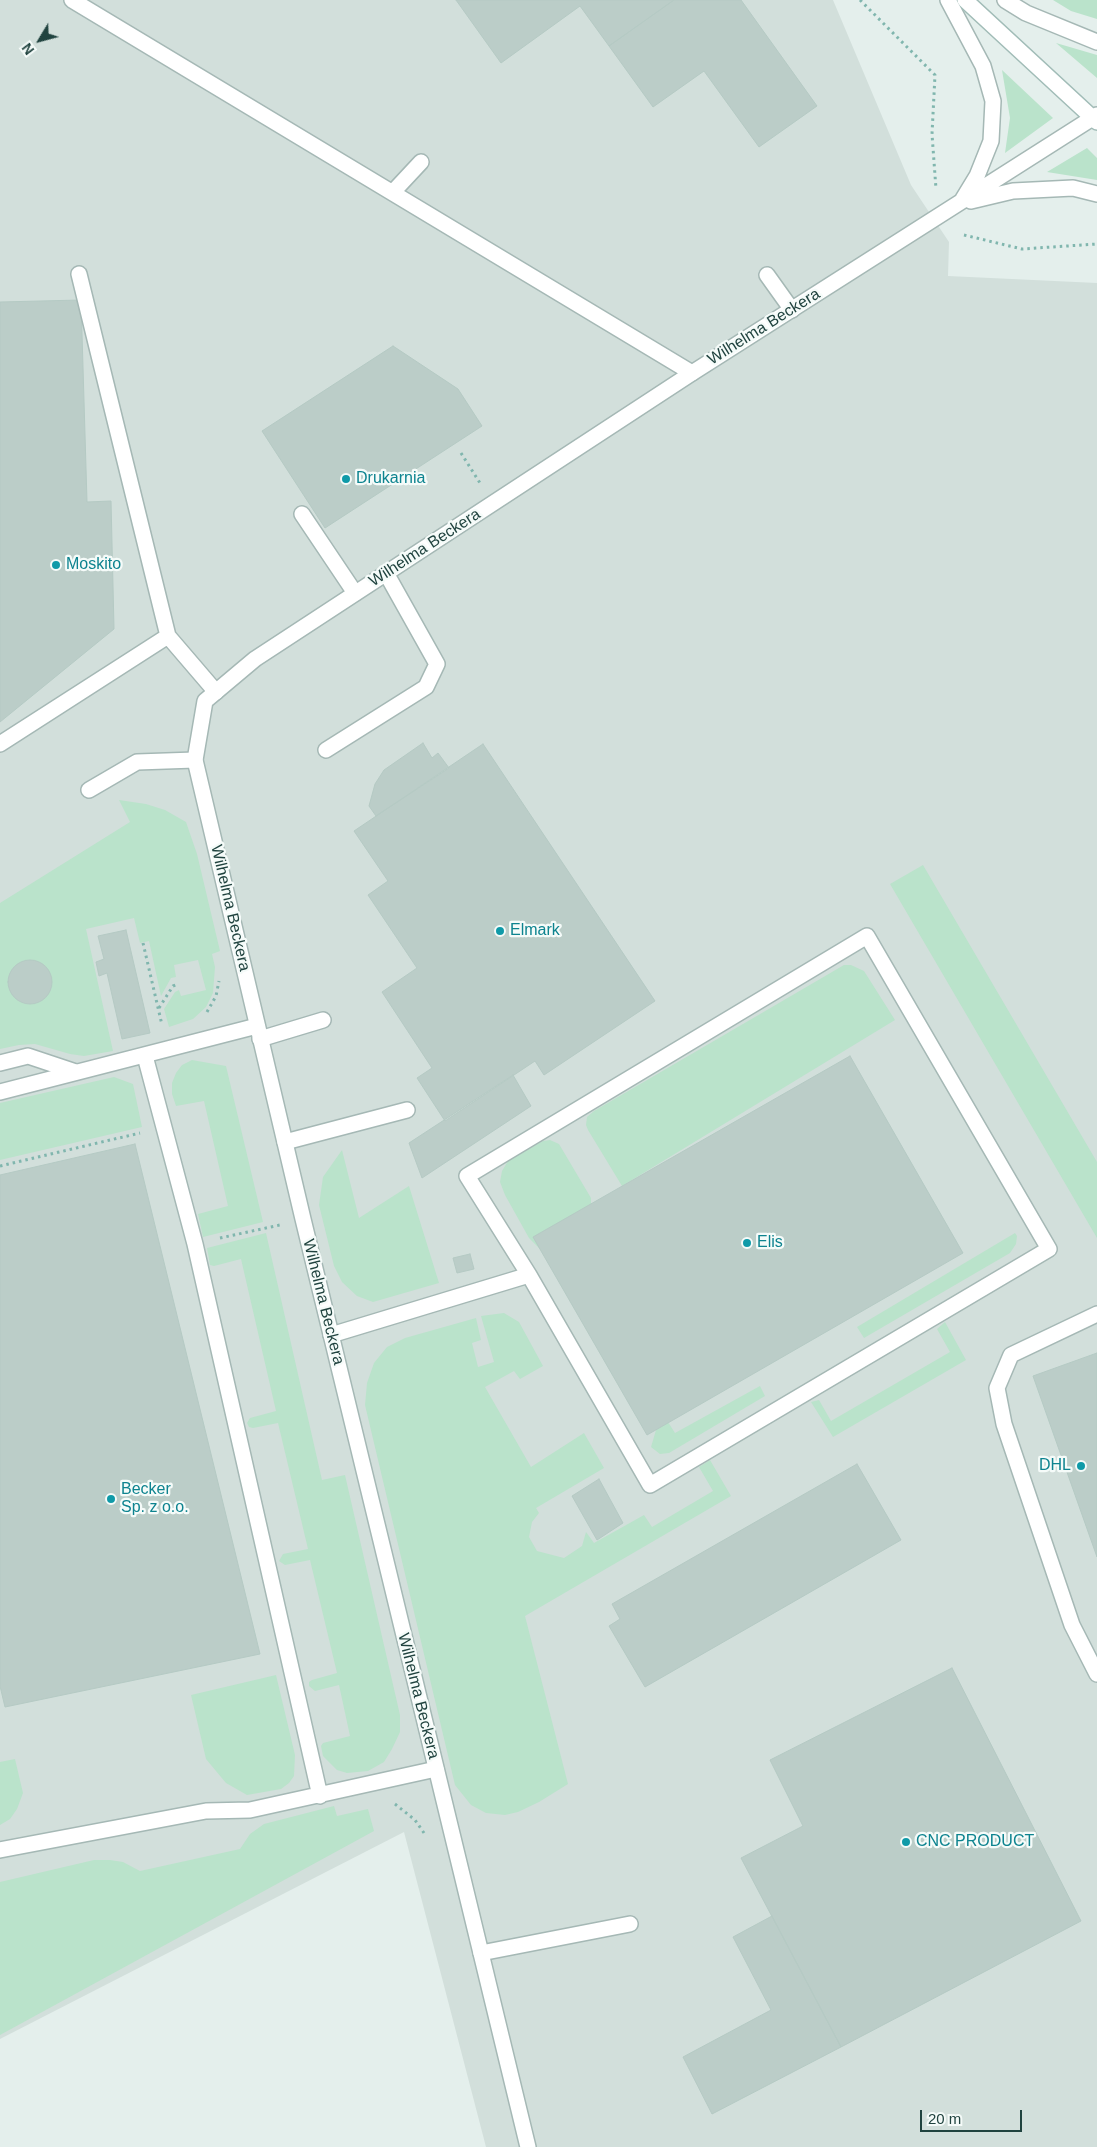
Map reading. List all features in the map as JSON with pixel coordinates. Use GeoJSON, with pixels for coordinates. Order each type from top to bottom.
{"type":"FeatureCollection","features":[{"type":"Feature","properties":{"kind":"street"},"geometry":{"type":"LineString","coordinates":[[72,0],[692,373]]}},
{"type":"Feature","properties":{"kind":"street"},"geometry":{"type":"LineString","coordinates":[[948,0],[983,66],[993,101],[991,142],[977,176],[960,204]]}},
{"type":"Feature","properties":{"kind":"street"},"geometry":{"type":"LineString","coordinates":[[966,0],[1096,118]]}},
{"type":"Feature","properties":{"kind":"street"},"geometry":{"type":"LineString","coordinates":[[1005,0],[1026,13],[1097,42]]}},
{"type":"Feature","properties":{"kind":"street","name":"Wilhelma Beckera"},"geometry":{"type":"LineString","coordinates":[[528,2147],[331,1335],[195,760],[205,701],[255,659],[355,593],[692,373],[1096,118]]}},
{"type":"Feature","properties":{"kind":"street"},"geometry":{"type":"LineString","coordinates":[[392,192],[421,162]]}},
{"type":"Feature","properties":{"kind":"street"},"geometry":{"type":"LineString","coordinates":[[960,204],[1013,191],[1074,188],[1097,194]]}},
{"type":"Feature","properties":{"kind":"street"},"geometry":{"type":"LineString","coordinates":[[79,274],[168,636],[216,692]]}},
{"type":"Feature","properties":{"kind":"street"},"geometry":{"type":"LineString","coordinates":[[767,275],[792,310]]}},
{"type":"Feature","properties":{"kind":"street"},"geometry":{"type":"LineString","coordinates":[[302,514],[355,593]]}},
{"type":"Feature","properties":{"kind":"street"},"geometry":{"type":"LineString","coordinates":[[326,750],[426,687],[437,664],[386,573]]}},
{"type":"Feature","properties":{"kind":"street"},"geometry":{"type":"LineString","coordinates":[[0,744],[168,636]]}},
{"type":"Feature","properties":{"kind":"street"},"geometry":{"type":"LineString","coordinates":[[89,790],[137,762],[195,760]]}},
{"type":"Feature","properties":{"kind":"street"},"geometry":{"type":"LineString","coordinates":[[866,936],[1049,1249],[650,1484],[529,1275],[467,1176],[866,936]]}},
{"type":"Feature","properties":{"kind":"street"},"geometry":{"type":"LineString","coordinates":[[0,1092],[168,1050],[323,1020]]}},
{"type":"Feature","properties":{"kind":"street"},"geometry":{"type":"LineString","coordinates":[[0,1063],[28,1056],[76,1072]]}},
{"type":"Feature","properties":{"kind":"street"},"geometry":{"type":"LineString","coordinates":[[145,1056],[195,1244],[320,1796]]}},
{"type":"Feature","properties":{"kind":"street"},"geometry":{"type":"LineString","coordinates":[[285,1142],[407,1110]]}},
{"type":"Feature","properties":{"kind":"street"},"geometry":{"type":"LineString","coordinates":[[331,1335],[529,1275]]}},
{"type":"Feature","properties":{"kind":"street"},"geometry":{"type":"LineString","coordinates":[[1097,1314],[1011,1355],[997,1388],[1004,1424],[1072,1625],[1097,1674]]}},
{"type":"Feature","properties":{"kind":"street"},"geometry":{"type":"LineString","coordinates":[[0,1850],[206,1811],[250,1810],[436,1769]]}},
{"type":"Feature","properties":{"kind":"street"},"geometry":{"type":"LineString","coordinates":[[481,1953],[630,1924]]}},
{"type":"Feature","properties":{"kind":"path"},"geometry":{"type":"LineString","coordinates":[[860,0],[934,75],[932,134],[936,194]]}},
{"type":"Feature","properties":{"kind":"path"},"geometry":{"type":"LineString","coordinates":[[964,235],[1022,249],[1097,244]]}},
{"type":"Feature","properties":{"kind":"path"},"geometry":{"type":"LineString","coordinates":[[461,453],[482,486]]}},
{"type":"Feature","properties":{"kind":"path"},"geometry":{"type":"LineString","coordinates":[[143,942],[168,1050]]}},
{"type":"Feature","properties":{"kind":"path"},"geometry":{"type":"LineString","coordinates":[[204,1016],[213,1005],[219,985],[220,967],[218,959],[240,952]]}},
{"type":"Feature","properties":{"kind":"path"},"geometry":{"type":"LineString","coordinates":[[158,1008],[173,986],[178,984]]}},
{"type":"Feature","properties":{"kind":"path"},"geometry":{"type":"LineString","coordinates":[[0,1166],[164,1127]]}},
{"type":"Feature","properties":{"kind":"path"},"geometry":{"type":"LineString","coordinates":[[388,1803],[394,1804],[410,1815],[423,1832],[425,1839],[452,1834]]}},
{"type":"Feature","properties":{"kind":"shaded area"},"geometry":{"type":"Polygon","coordinates":[[[0,0],[833,0],[911,185],[949,242],[948,276],[1097,283],[1097,2147],[486,2147],[404,1832],[0,2039],[0,0]]]}},
{"type":"Feature","properties":{"kind":"green space"},"geometry":{"type":"Polygon","coordinates":[[[1053,0],[1097,0],[1097,19],[1071,11],[1053,0]]]}},
{"type":"Feature","properties":{"kind":"green space"},"geometry":{"type":"Polygon","coordinates":[[[1056,43],[1097,55],[1097,78],[1056,43]]]}},
{"type":"Feature","properties":{"kind":"green space"},"geometry":{"type":"Polygon","coordinates":[[[1002,70],[1053,118],[1005,153],[1010,118],[1002,70]]]}},
{"type":"Feature","properties":{"kind":"green space"},"geometry":{"type":"Polygon","coordinates":[[[1087,148],[1097,158],[1097,180],[1047,172],[1087,148]]]}},
{"type":"Feature","properties":{"kind":"green space"},"geometry":{"type":"Polygon","coordinates":[[[119,800],[146,804],[165,810],[186,822],[197,854],[220,951],[212,954],[215,967],[213,993],[206,1007],[193,1019],[169,1027],[164,1009],[175,992],[179,990],[181,996],[206,990],[198,960],[174,965],[176,977],[171,978],[161,996],[149,941],[140,943],[134,918],[86,929],[113,1051],[84,1056],[35,1044],[0,1049],[0,903],[130,822],[119,800]]]}},
{"type":"Feature","properties":{"kind":"green space"},"geometry":{"type":"Polygon","coordinates":[[[923,865],[1097,1162],[1097,1238],[890,884],[923,865]]]}},
{"type":"Feature","properties":{"kind":"green space"},"geometry":{"type":"Polygon","coordinates":[[[844,965],[851,965],[864,971],[895,1020],[622,1186],[588,1130],[586,1125],[587,1117],[594,1111],[844,965]]]}},
{"type":"Feature","properties":{"kind":"green space"},"geometry":{"type":"Polygon","coordinates":[[[192,1060],[226,1066],[263,1222],[203,1237],[198,1214],[228,1206],[204,1101],[176,1106],[172,1094],[172,1083],[176,1073],[182,1065],[192,1060]]]}},
{"type":"Feature","properties":{"kind":"green space"},"geometry":{"type":"Polygon","coordinates":[[[114,1077],[133,1084],[142,1127],[0,1160],[0,1103],[114,1077]]]}},
{"type":"Feature","properties":{"kind":"green space"},"geometry":{"type":"Polygon","coordinates":[[[550,1140],[559,1144],[591,1198],[591,1204],[541,1250],[529,1238],[505,1195],[500,1182],[502,1171],[508,1161],[543,1141],[550,1140]]]}},
{"type":"Feature","properties":{"kind":"green space"},"geometry":{"type":"Polygon","coordinates":[[[342,1150],[359,1218],[409,1186],[439,1283],[373,1302],[357,1296],[342,1282],[334,1266],[319,1205],[323,1177],[342,1150]]]}},
{"type":"Feature","properties":{"kind":"green space"},"geometry":{"type":"Polygon","coordinates":[[[266,1233],[322,1480],[345,1475],[400,1715],[400,1732],[392,1749],[384,1762],[368,1771],[347,1773],[337,1770],[323,1756],[321,1746],[323,1743],[350,1736],[339,1685],[315,1691],[309,1686],[309,1682],[337,1673],[310,1560],[285,1565],[279,1561],[283,1554],[308,1549],[278,1423],[253,1428],[249,1427],[247,1423],[250,1418],[276,1411],[241,1259],[214,1266],[210,1265],[207,1248],[266,1233]]]}},
{"type":"Feature","properties":{"kind":"green space"},"geometry":{"type":"Polygon","coordinates":[[[1015,1233],[1017,1236],[1016,1244],[1010,1253],[864,1338],[857,1327],[1015,1233]]]}},
{"type":"Feature","properties":{"kind":"green space"},"geometry":{"type":"Polygon","coordinates":[[[504,1313],[519,1322],[543,1366],[520,1379],[514,1371],[485,1387],[531,1467],[584,1433],[604,1468],[536,1508],[539,1513],[532,1522],[529,1537],[537,1551],[564,1558],[582,1546],[586,1532],[594,1543],[644,1515],[652,1527],[713,1491],[699,1467],[710,1460],[731,1496],[525,1616],[568,1784],[539,1802],[518,1812],[505,1815],[486,1813],[471,1805],[455,1785],[365,1405],[367,1383],[374,1363],[387,1347],[405,1338],[476,1318],[481,1340],[472,1343],[478,1367],[494,1362],[481,1316],[504,1313]]]}},
{"type":"Feature","properties":{"kind":"green space"},"geometry":{"type":"Polygon","coordinates":[[[945,1322],[966,1360],[833,1437],[811,1402],[819,1400],[831,1421],[950,1352],[937,1329],[945,1322]]]}},
{"type":"Feature","properties":{"kind":"green space"},"geometry":{"type":"Polygon","coordinates":[[[760,1386],[765,1396],[669,1453],[660,1454],[651,1447],[656,1430],[668,1422],[675,1433],[760,1386]]]}},
{"type":"Feature","properties":{"kind":"green space"},"geometry":{"type":"Polygon","coordinates":[[[276,1675],[295,1755],[294,1776],[281,1789],[247,1795],[226,1783],[206,1759],[191,1695],[276,1675]]]}},
{"type":"Feature","properties":{"kind":"green space"},"geometry":{"type":"Polygon","coordinates":[[[15,1759],[23,1793],[17,1809],[10,1819],[0,1825],[0,1762],[15,1759]]]}},
{"type":"Feature","properties":{"kind":"green space"},"geometry":{"type":"Polygon","coordinates":[[[334,1806],[337,1816],[368,1809],[374,1831],[0,2035],[0,1882],[94,1860],[123,1862],[140,1871],[240,1849],[250,1834],[264,1824],[334,1806]]]}},
{"type":"Feature","properties":{"kind":"building"},"geometry":{"type":"Polygon","coordinates":[[[456,0],[674,0],[609,46],[580,6],[501,63],[456,0]]]}},
{"type":"Feature","properties":{"kind":"building"},"geometry":{"type":"Polygon","coordinates":[[[674,0],[741,0],[817,106],[759,147],[704,71],[653,107],[609,46],[674,0]]]}},
{"type":"Feature","properties":{"kind":"building","name":"Moskito"},"geometry":{"type":"Polygon","coordinates":[[[81,300],[87,502],[111,501],[114,629],[0,722],[0,302],[81,300]]]}},
{"type":"Feature","properties":{"kind":"building","name":"Drukarnia"},"geometry":{"type":"Polygon","coordinates":[[[393,346],[458,389],[482,426],[325,528],[262,431],[393,346]]]}},
{"type":"Feature","properties":{"kind":"building"},"geometry":{"type":"Polygon","coordinates":[[[423,743],[432,758],[438,753],[449,768],[376,816],[369,806],[375,784],[384,770],[423,743]]]}},
{"type":"Feature","properties":{"kind":"building","name":"Elmark"},"geometry":{"type":"Polygon","coordinates":[[[483,744],[655,1001],[544,1075],[535,1061],[445,1121],[417,1078],[432,1068],[382,992],[417,968],[368,895],[388,881],[354,831],[483,744]]]}},
{"type":"Feature","properties":{"kind":"building"},"geometry":{"type":"Polygon","coordinates":[[[126,930],[150,1033],[122,1039],[107,973],[99,976],[96,962],[104,959],[98,936],[126,930]]]}},
{"type":"Feature","properties":{"kind":"building"},"geometry":{"type":"Polygon","coordinates":[[[30,960],[42,964],[48,970],[52,982],[48,994],[42,1000],[30,1004],[18,1000],[12,994],[8,982],[12,970],[18,964],[30,960]]]}},
{"type":"Feature","properties":{"kind":"building","name":"Elis"},"geometry":{"type":"Polygon","coordinates":[[[850,1056],[963,1253],[647,1435],[533,1237],[850,1056]]]}},
{"type":"Feature","properties":{"kind":"building"},"geometry":{"type":"Polygon","coordinates":[[[513,1075],[531,1106],[422,1178],[409,1143],[513,1075]]]}},
{"type":"Feature","properties":{"kind":"building","name":"Becker Sp. z o.o."},"geometry":{"type":"Polygon","coordinates":[[[135,1144],[260,1654],[5,1707],[0,1686],[0,1175],[135,1144]]]}},
{"type":"Feature","properties":{"kind":"building"},"geometry":{"type":"Polygon","coordinates":[[[470,1254],[474,1269],[457,1273],[453,1258],[470,1254]]]}},
{"type":"Feature","properties":{"kind":"building","name":"DHL"},"geometry":{"type":"Polygon","coordinates":[[[1097,1353],[1097,1557],[1033,1376],[1097,1353]]]}},
{"type":"Feature","properties":{"kind":"building"},"geometry":{"type":"Polygon","coordinates":[[[857,1464],[901,1540],[645,1687],[609,1626],[620,1619],[612,1604],[857,1464]]]}},
{"type":"Feature","properties":{"kind":"building"},"geometry":{"type":"Polygon","coordinates":[[[599,1479],[623,1523],[597,1540],[572,1496],[599,1479]]]}},
{"type":"Feature","properties":{"kind":"building","name":"CNC PRODUCT"},"geometry":{"type":"Polygon","coordinates":[[[952,1668],[1081,1921],[841,2047],[741,1858],[803,1826],[770,1760],[952,1668]]]}},
{"type":"Feature","properties":{"kind":"building"},"geometry":{"type":"Polygon","coordinates":[[[772,1916],[841,2047],[712,2114],[683,2057],[771,2010],[733,1937],[772,1916]]]}},
{"type":"Feature","properties":{"kind":"place","name":"Drukarnia"},"geometry":{"type":"Point","coordinates":[346,479]}},
{"type":"Feature","properties":{"kind":"place","name":"Moskito"},"geometry":{"type":"Point","coordinates":[56,565]}},
{"type":"Feature","properties":{"kind":"place","name":"Elmark"},"geometry":{"type":"Point","coordinates":[500,931]}},
{"type":"Feature","properties":{"kind":"place","name":"Elis"},"geometry":{"type":"Point","coordinates":[747,1243]}},
{"type":"Feature","properties":{"kind":"place","name":"DHL"},"geometry":{"type":"Point","coordinates":[1081,1466]}},
{"type":"Feature","properties":{"kind":"place","name":"Becker Sp. z o.o."},"geometry":{"type":"Point","coordinates":[111,1499]}},
{"type":"Feature","properties":{"kind":"place","name":"CNC PRODUCT"},"geometry":{"type":"Point","coordinates":[906,1842]}}]}
